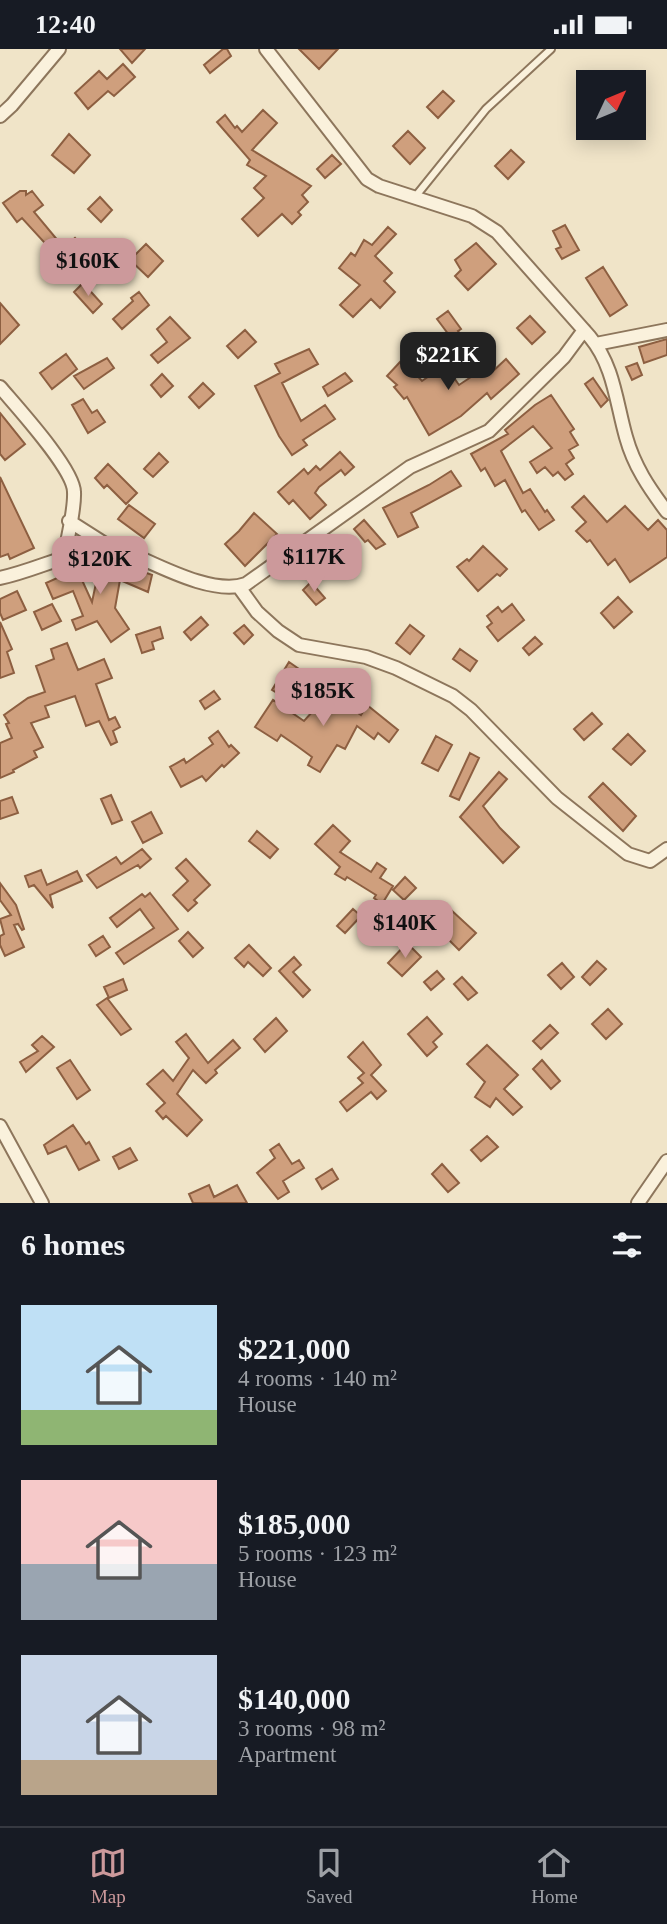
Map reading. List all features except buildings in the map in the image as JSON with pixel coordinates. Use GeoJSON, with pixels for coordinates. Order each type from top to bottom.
{"type":"FeatureCollection","features":[{"type":"Feature","properties":{"kind":"street"},"geometry":{"type":"LineString","coordinates":[[0,116],[59,49]]}},
{"type":"Feature","properties":{"kind":"street"},"geometry":{"type":"LineString","coordinates":[[266,49],[361,174],[379,186],[472,216],[497,232],[584,330],[596,344],[612,378],[633,460],[667,512]]}},
{"type":"Feature","properties":{"kind":"street"},"geometry":{"type":"LineString","coordinates":[[0,578],[65,556],[90,551],[116,551],[127,552],[202,582],[239,587],[410,467],[489,431],[564,356],[584,330]]}},
{"type":"Feature","properties":{"kind":"street"},"geometry":{"type":"LineString","coordinates":[[596,344],[667,330]]}},
{"type":"Feature","properties":{"kind":"street"},"geometry":{"type":"LineString","coordinates":[[0,387],[29,420],[68,473],[74,492],[65,556]]}},
{"type":"Feature","properties":{"kind":"street"},"geometry":{"type":"LineString","coordinates":[[69,521],[116,551]]}},
{"type":"Feature","properties":{"kind":"street"},"geometry":{"type":"LineString","coordinates":[[239,587],[257,612],[299,645],[366,657],[419,678],[453,696],[557,798],[628,854],[650,861],[667,849]]}},
{"type":"Feature","properties":{"kind":"street"},"geometry":{"type":"LineString","coordinates":[[0,1126],[42,1203]]}},
{"type":"Feature","properties":{"kind":"street"},"geometry":{"type":"LineString","coordinates":[[638,1203],[667,1161]]}},
{"type":"Feature","properties":{"kind":"lane"},"geometry":{"type":"LineString","coordinates":[[415,197],[486,109],[551,49]]}}]}
